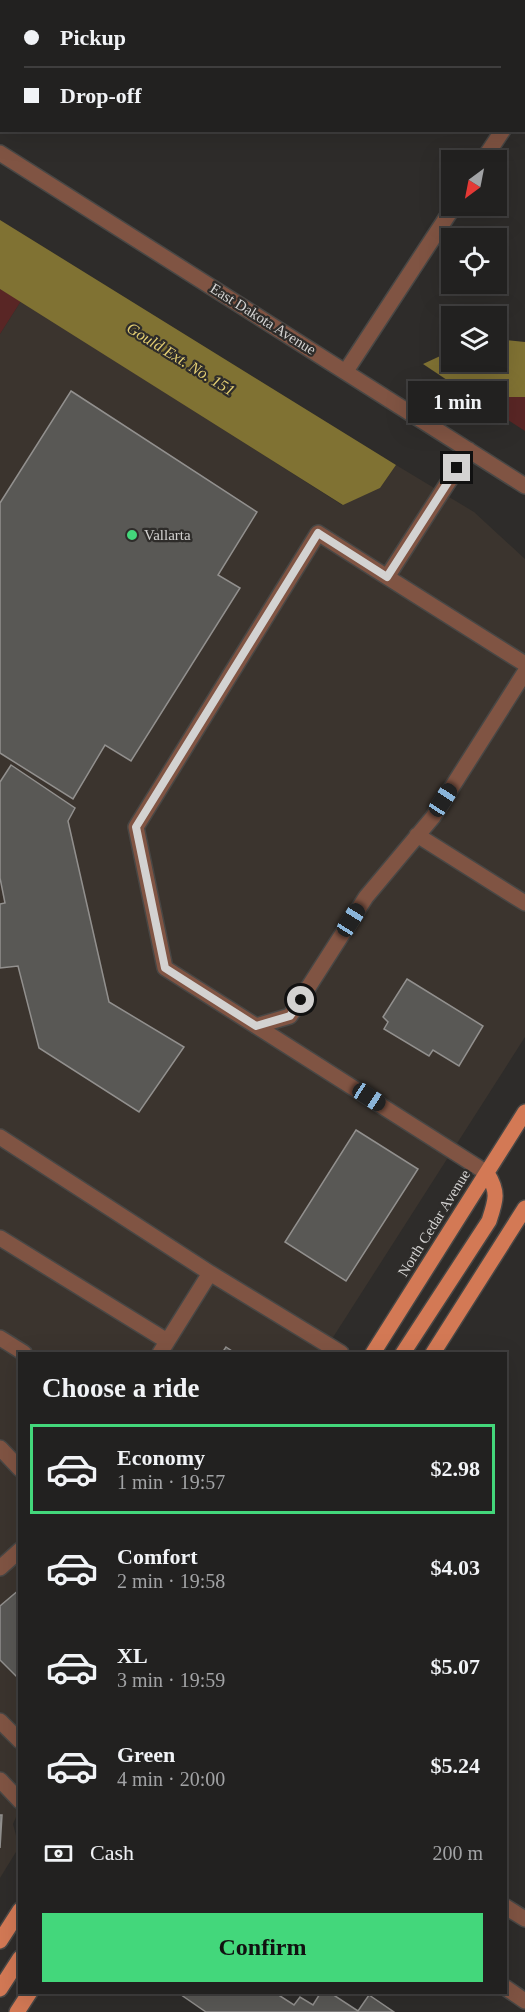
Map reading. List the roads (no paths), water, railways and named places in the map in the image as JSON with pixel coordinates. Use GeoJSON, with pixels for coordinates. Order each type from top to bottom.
{"type":"FeatureCollection","features":[{"type":"Feature","properties":{"kind":"main road","name":"North Cedar Avenue"},"geometry":{"type":"LineString","coordinates":[[373,1352],[525,1113]]}},
{"type":"Feature","properties":{"kind":"main road"},"geometry":{"type":"LineString","coordinates":[[404,1352],[489,1221],[496,1201],[495,1185],[487,1173]]}},
{"type":"Feature","properties":{"kind":"main road"},"geometry":{"type":"LineString","coordinates":[[434,1352],[525,1208]]}},
{"type":"Feature","properties":{"kind":"main road"},"geometry":{"type":"LineString","coordinates":[[0,1941],[18,1913]]}},
{"type":"Feature","properties":{"kind":"main road"},"geometry":{"type":"LineString","coordinates":[[0,1989],[18,1961]]}},
{"type":"Feature","properties":{"kind":"main road"},"geometry":{"type":"LineString","coordinates":[[17,2012],[29,1994]]}},
{"type":"Feature","properties":{"kind":"street"},"geometry":{"type":"LineString","coordinates":[[489,150],[501,132]]}},
{"type":"Feature","properties":{"kind":"street","name":"East Dakota Avenue"},"geometry":{"type":"LineString","coordinates":[[0,153],[525,486]]}},
{"type":"Feature","properties":{"kind":"street"},"geometry":{"type":"LineString","coordinates":[[346,371],[447,216]]}},
{"type":"Feature","properties":{"kind":"street"},"geometry":{"type":"LineString","coordinates":[[387,577],[469,450]]}},
{"type":"Feature","properties":{"kind":"street"},"geometry":{"type":"LineString","coordinates":[[487,1173],[165,968],[136,827],[318,533],[525,664]]}},
{"type":"Feature","properties":{"kind":"street"},"geometry":{"type":"LineString","coordinates":[[256,1026],[290,1016],[366,897],[433,817],[525,672]]}},
{"type":"Feature","properties":{"kind":"street"},"geometry":{"type":"LineString","coordinates":[[417,835],[525,903]]}},
{"type":"Feature","properties":{"kind":"street"},"geometry":{"type":"LineString","coordinates":[[0,1137],[210,1273],[339,1352]]}},
{"type":"Feature","properties":{"kind":"street"},"geometry":{"type":"LineString","coordinates":[[0,1238],[164,1347],[210,1273]]}},
{"type":"Feature","properties":{"kind":"street"},"geometry":{"type":"LineString","coordinates":[[0,1338],[22,1352]]}},
{"type":"Feature","properties":{"kind":"street"},"geometry":{"type":"LineString","coordinates":[[0,1448],[18,1466]]}},
{"type":"Feature","properties":{"kind":"street"},"geometry":{"type":"LineString","coordinates":[[0,1568],[18,1552]]}},
{"type":"Feature","properties":{"kind":"street"},"geometry":{"type":"LineString","coordinates":[[0,1721],[18,1739]]}},
{"type":"Feature","properties":{"kind":"street"},"geometry":{"type":"LineString","coordinates":[[0,1780],[18,1799]]}},
{"type":"Feature","properties":{"kind":"street"},"geometry":{"type":"LineString","coordinates":[[507,1908],[525,1919]]}},
{"type":"Feature","properties":{"kind":"street"},"geometry":{"type":"LineString","coordinates":[[507,1989],[525,2001]]}},
{"type":"Feature","properties":{"kind":"water","name":"Gould Ext. No. 151"},"geometry":{"type":"Polygon","coordinates":[[[0,220],[396,465],[380,488],[343,505],[0,289],[0,220]]]}},
{"type":"Feature","properties":{"kind":"water"},"geometry":{"type":"Polygon","coordinates":[[[507,340],[525,342],[525,397],[508,397],[486,406],[423,364],[441,356],[441,372],[507,372],[507,340]]]}},
{"type":"Feature","properties":{"kind":"place","name":"Vallarta"},"geometry":{"type":"Point","coordinates":[132,535]}}]}
